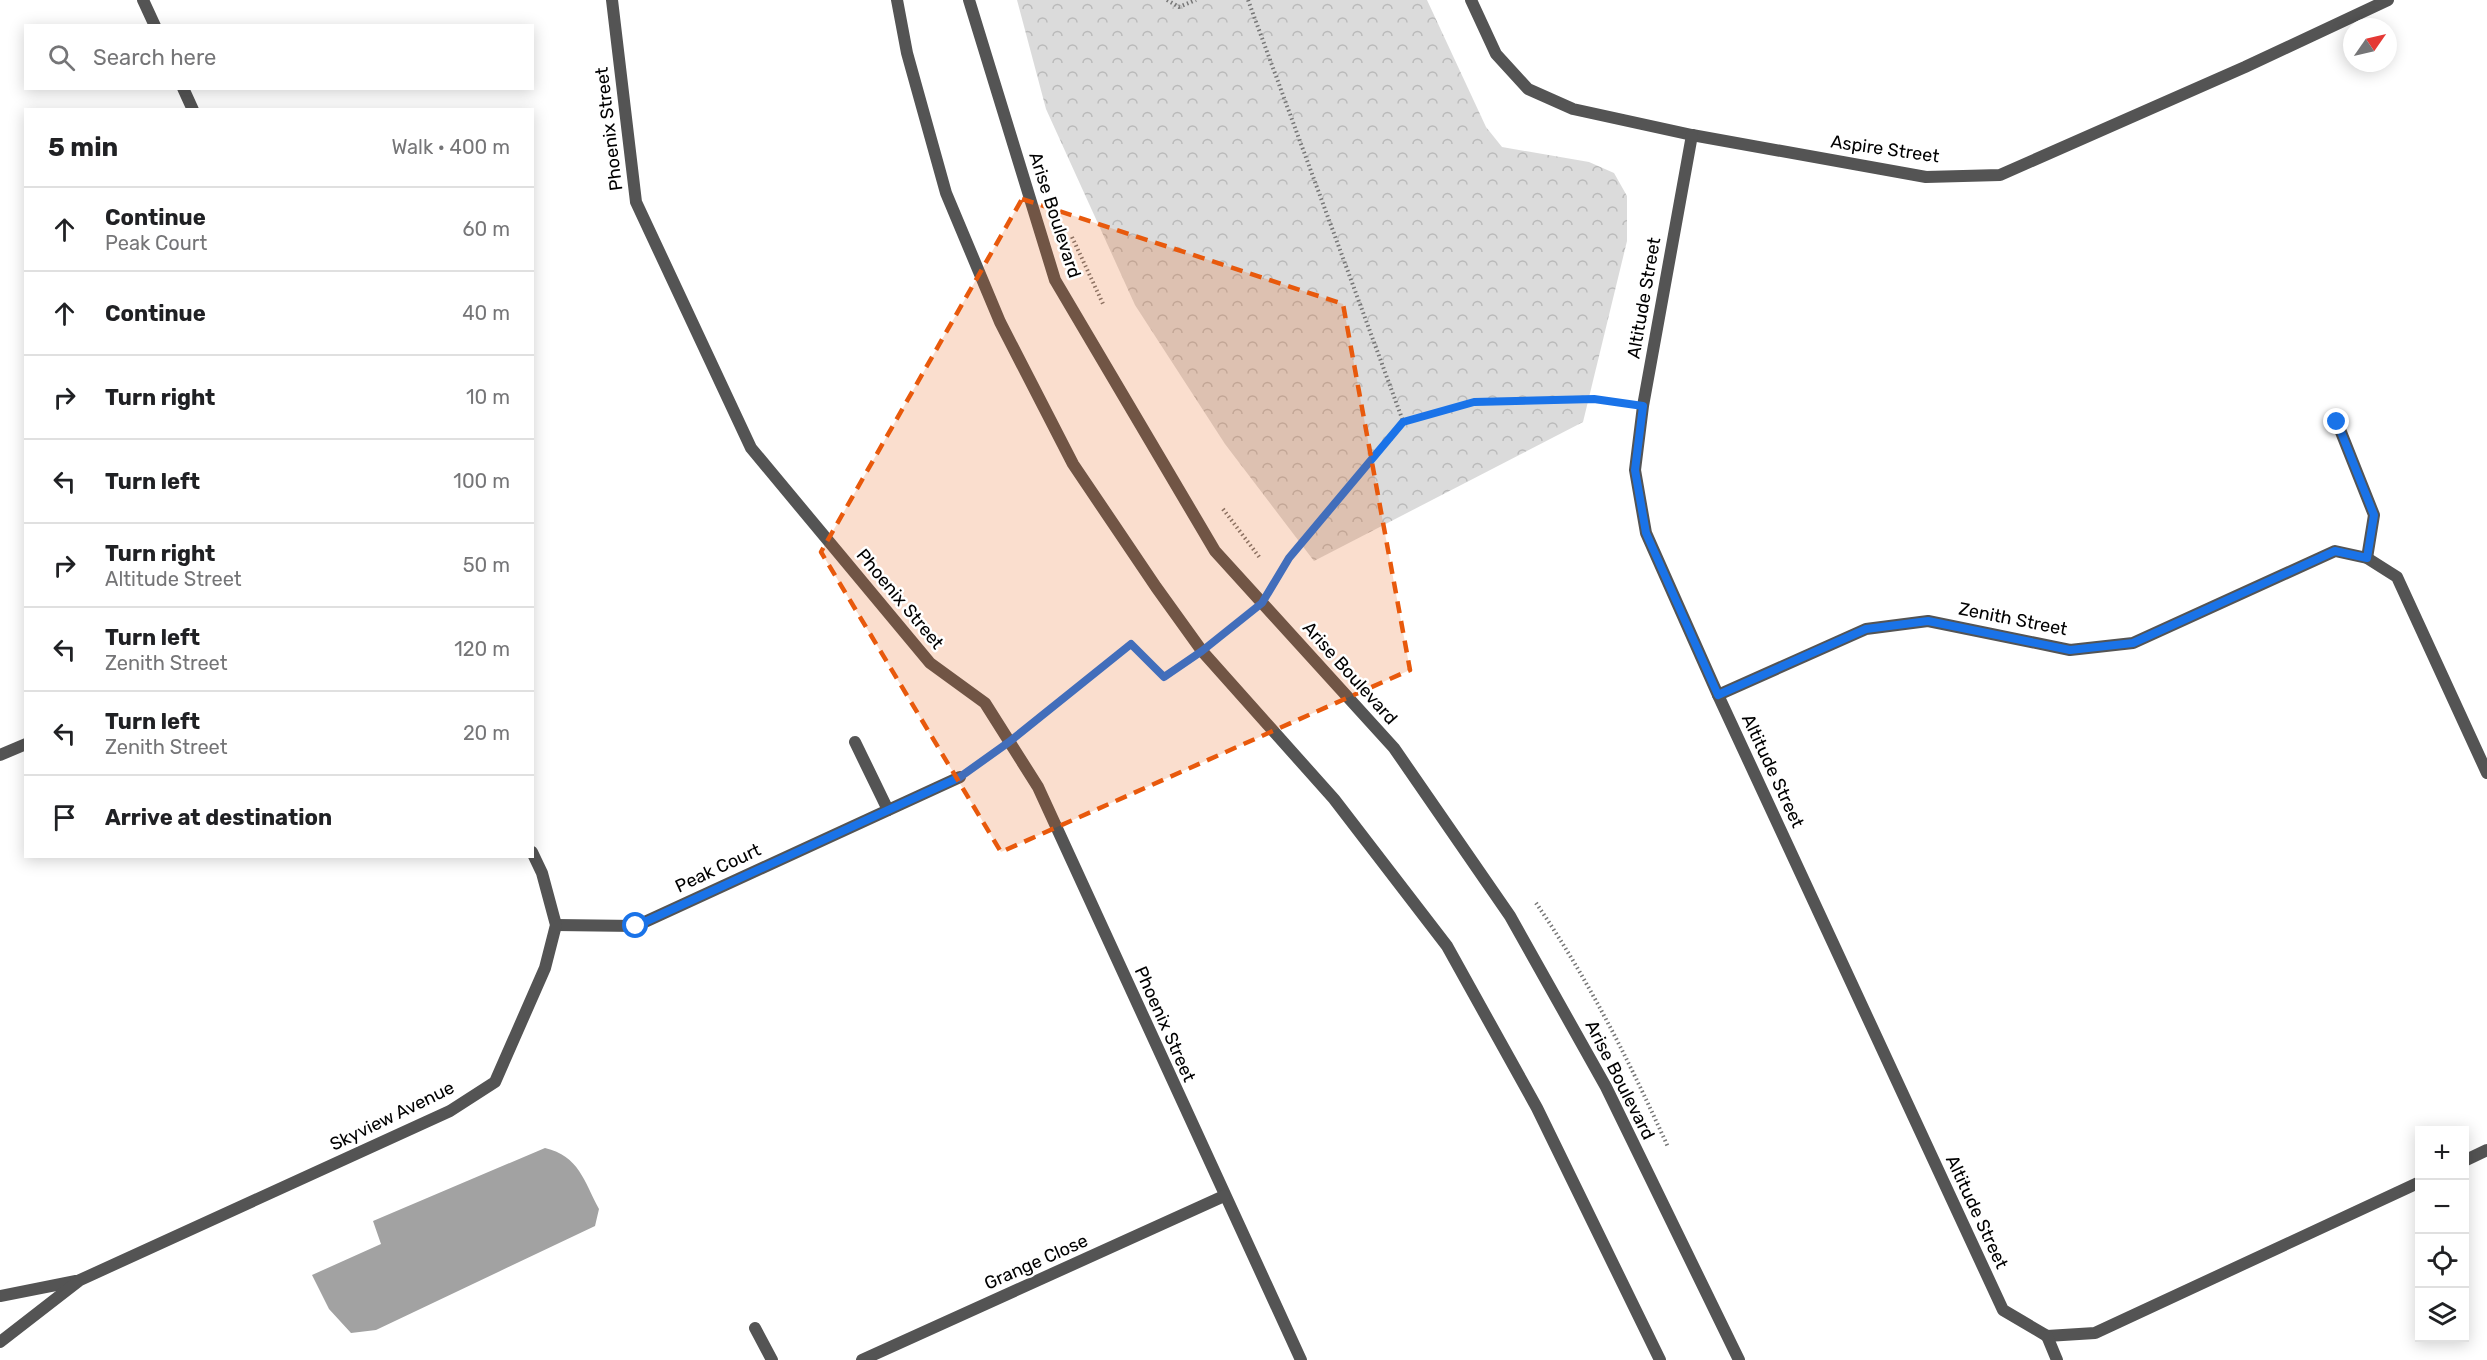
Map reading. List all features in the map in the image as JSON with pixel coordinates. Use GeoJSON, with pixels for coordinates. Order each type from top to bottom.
{"type":"FeatureCollection","features":[{"type":"Feature","properties":{"kind":"street"},"geometry":{"type":"LineString","coordinates":[[143,0],[153,24]]}},
{"type":"Feature","properties":{"kind":"street","name":"Phoenix Street"},"geometry":{"type":"LineString","coordinates":[[612,0],[636,201],[751,448],[930,663],[985,703],[1038,787],[1301,1360]]}},
{"type":"Feature","properties":{"kind":"street"},"geometry":{"type":"LineString","coordinates":[[897,0],[907,53],[946,193],[1000,322],[1073,464],[1202,651],[1334,800],[1447,946],[1537,1108],[1660,1360]]}},
{"type":"Feature","properties":{"kind":"street","name":"Arise Boulevard"},"geometry":{"type":"LineString","coordinates":[[969,0],[1055,280],[1215,551],[1394,748],[1510,916],[1606,1087],[1739,1360]]}},
{"type":"Feature","properties":{"kind":"street","name":"Aspire Street"},"geometry":{"type":"LineString","coordinates":[[1471,0],[1496,54],[1528,89],[1573,109],[1692,135],[1926,177],[2000,175],[2234,72],[2388,0]]}},
{"type":"Feature","properties":{"kind":"street"},"geometry":{"type":"LineString","coordinates":[[184,90],[192,108]]}},
{"type":"Feature","properties":{"kind":"street","name":"Altitude Street"},"geometry":{"type":"LineString","coordinates":[[1692,135],[1643,406],[1635,470],[1646,533],[1718,695],[2003,1310],[2047,1336]]}},
{"type":"Feature","properties":{"kind":"street"},"geometry":{"type":"LineString","coordinates":[[2337,422],[2374,515],[2367,558]]}},
{"type":"Feature","properties":{"kind":"street","name":"Zenith Street"},"geometry":{"type":"LineString","coordinates":[[1718,695],[1866,629],[1928,621],[2070,650],[2133,643],[2335,551],[2367,558],[2397,577],[2487,773]]}},
{"type":"Feature","properties":{"kind":"street"},"geometry":{"type":"LineString","coordinates":[[855,741],[888,810]]}},
{"type":"Feature","properties":{"kind":"street"},"geometry":{"type":"LineString","coordinates":[[0,755],[24,745]]}},
{"type":"Feature","properties":{"kind":"street","name":"Peak Court"},"geometry":{"type":"LineString","coordinates":[[556,925],[636,926],[960,777]]}},
{"type":"Feature","properties":{"kind":"street","name":"Skyview Avenue"},"geometry":{"type":"LineString","coordinates":[[0,1342],[80,1280],[450,1111],[495,1082],[545,968],[556,925],[542,873],[534,856]]}},
{"type":"Feature","properties":{"kind":"street"},"geometry":{"type":"LineString","coordinates":[[2469,1159],[2487,1150]]}},
{"type":"Feature","properties":{"kind":"street"},"geometry":{"type":"LineString","coordinates":[[2057,1360],[2047,1336],[2094,1333],[2415,1184]]}},
{"type":"Feature","properties":{"kind":"street","name":"Grange Close"},"geometry":{"type":"LineString","coordinates":[[862,1360],[1224,1196]]}},
{"type":"Feature","properties":{"kind":"street","name":"Skyview Avenue"},"geometry":{"type":"LineString","coordinates":[[0,1296],[80,1280]]}},
{"type":"Feature","properties":{"kind":"street"},"geometry":{"type":"LineString","coordinates":[[756,1328],[772,1360]]}},
{"type":"Feature","properties":{"kind":"path"},"geometry":{"type":"LineString","coordinates":[[1167,0],[1179,7],[1196,0]]}},
{"type":"Feature","properties":{"kind":"path"},"geometry":{"type":"LineString","coordinates":[[1248,0],[1403,422]]}},
{"type":"Feature","properties":{"kind":"path"},"geometry":{"type":"LineString","coordinates":[[1009,742],[1131,644],[1164,677],[1202,651],[1262,603],[1289,558],[1403,422],[1474,402],[1594,399],[1643,406]]}},
{"type":"Feature","properties":{"kind":"highlighted area"},"geometry":{"type":"Polygon","coordinates":[[[1022,199],[1343,304],[1410,670],[1001,852],[821,552],[1022,199]]]}},
{"type":"Feature","properties":{"kind":"green space"},"geometry":{"type":"Polygon","coordinates":[[[1017,0],[1427,0],[1486,127],[1502,147],[1589,162],[1614,173],[1627,196],[1627,241],[1583,422],[1314,561],[1225,444],[1135,305],[1046,109],[1017,0]]]}},
{"type":"Feature","properties":{"kind":"shaded area"},"geometry":{"type":"Polygon","coordinates":[[[545,1148],[566,1157],[579,1171],[599,1209],[595,1226],[376,1330],[351,1333],[329,1309],[312,1275],[381,1244],[373,1221],[545,1148]]]}},
{"type":"Feature","properties":{"kind":"route"},"geometry":{"type":"LineString","coordinates":[[636,926],[960,777],[1009,742],[1131,644],[1164,677],[1202,651],[1262,603],[1289,558],[1403,422],[1474,402],[1594,399],[1643,406],[1635,470],[1646,533],[1718,695],[1866,629],[1928,621],[2070,650],[2133,643],[2335,551],[2367,558],[2374,515],[2337,422]]}}]}
